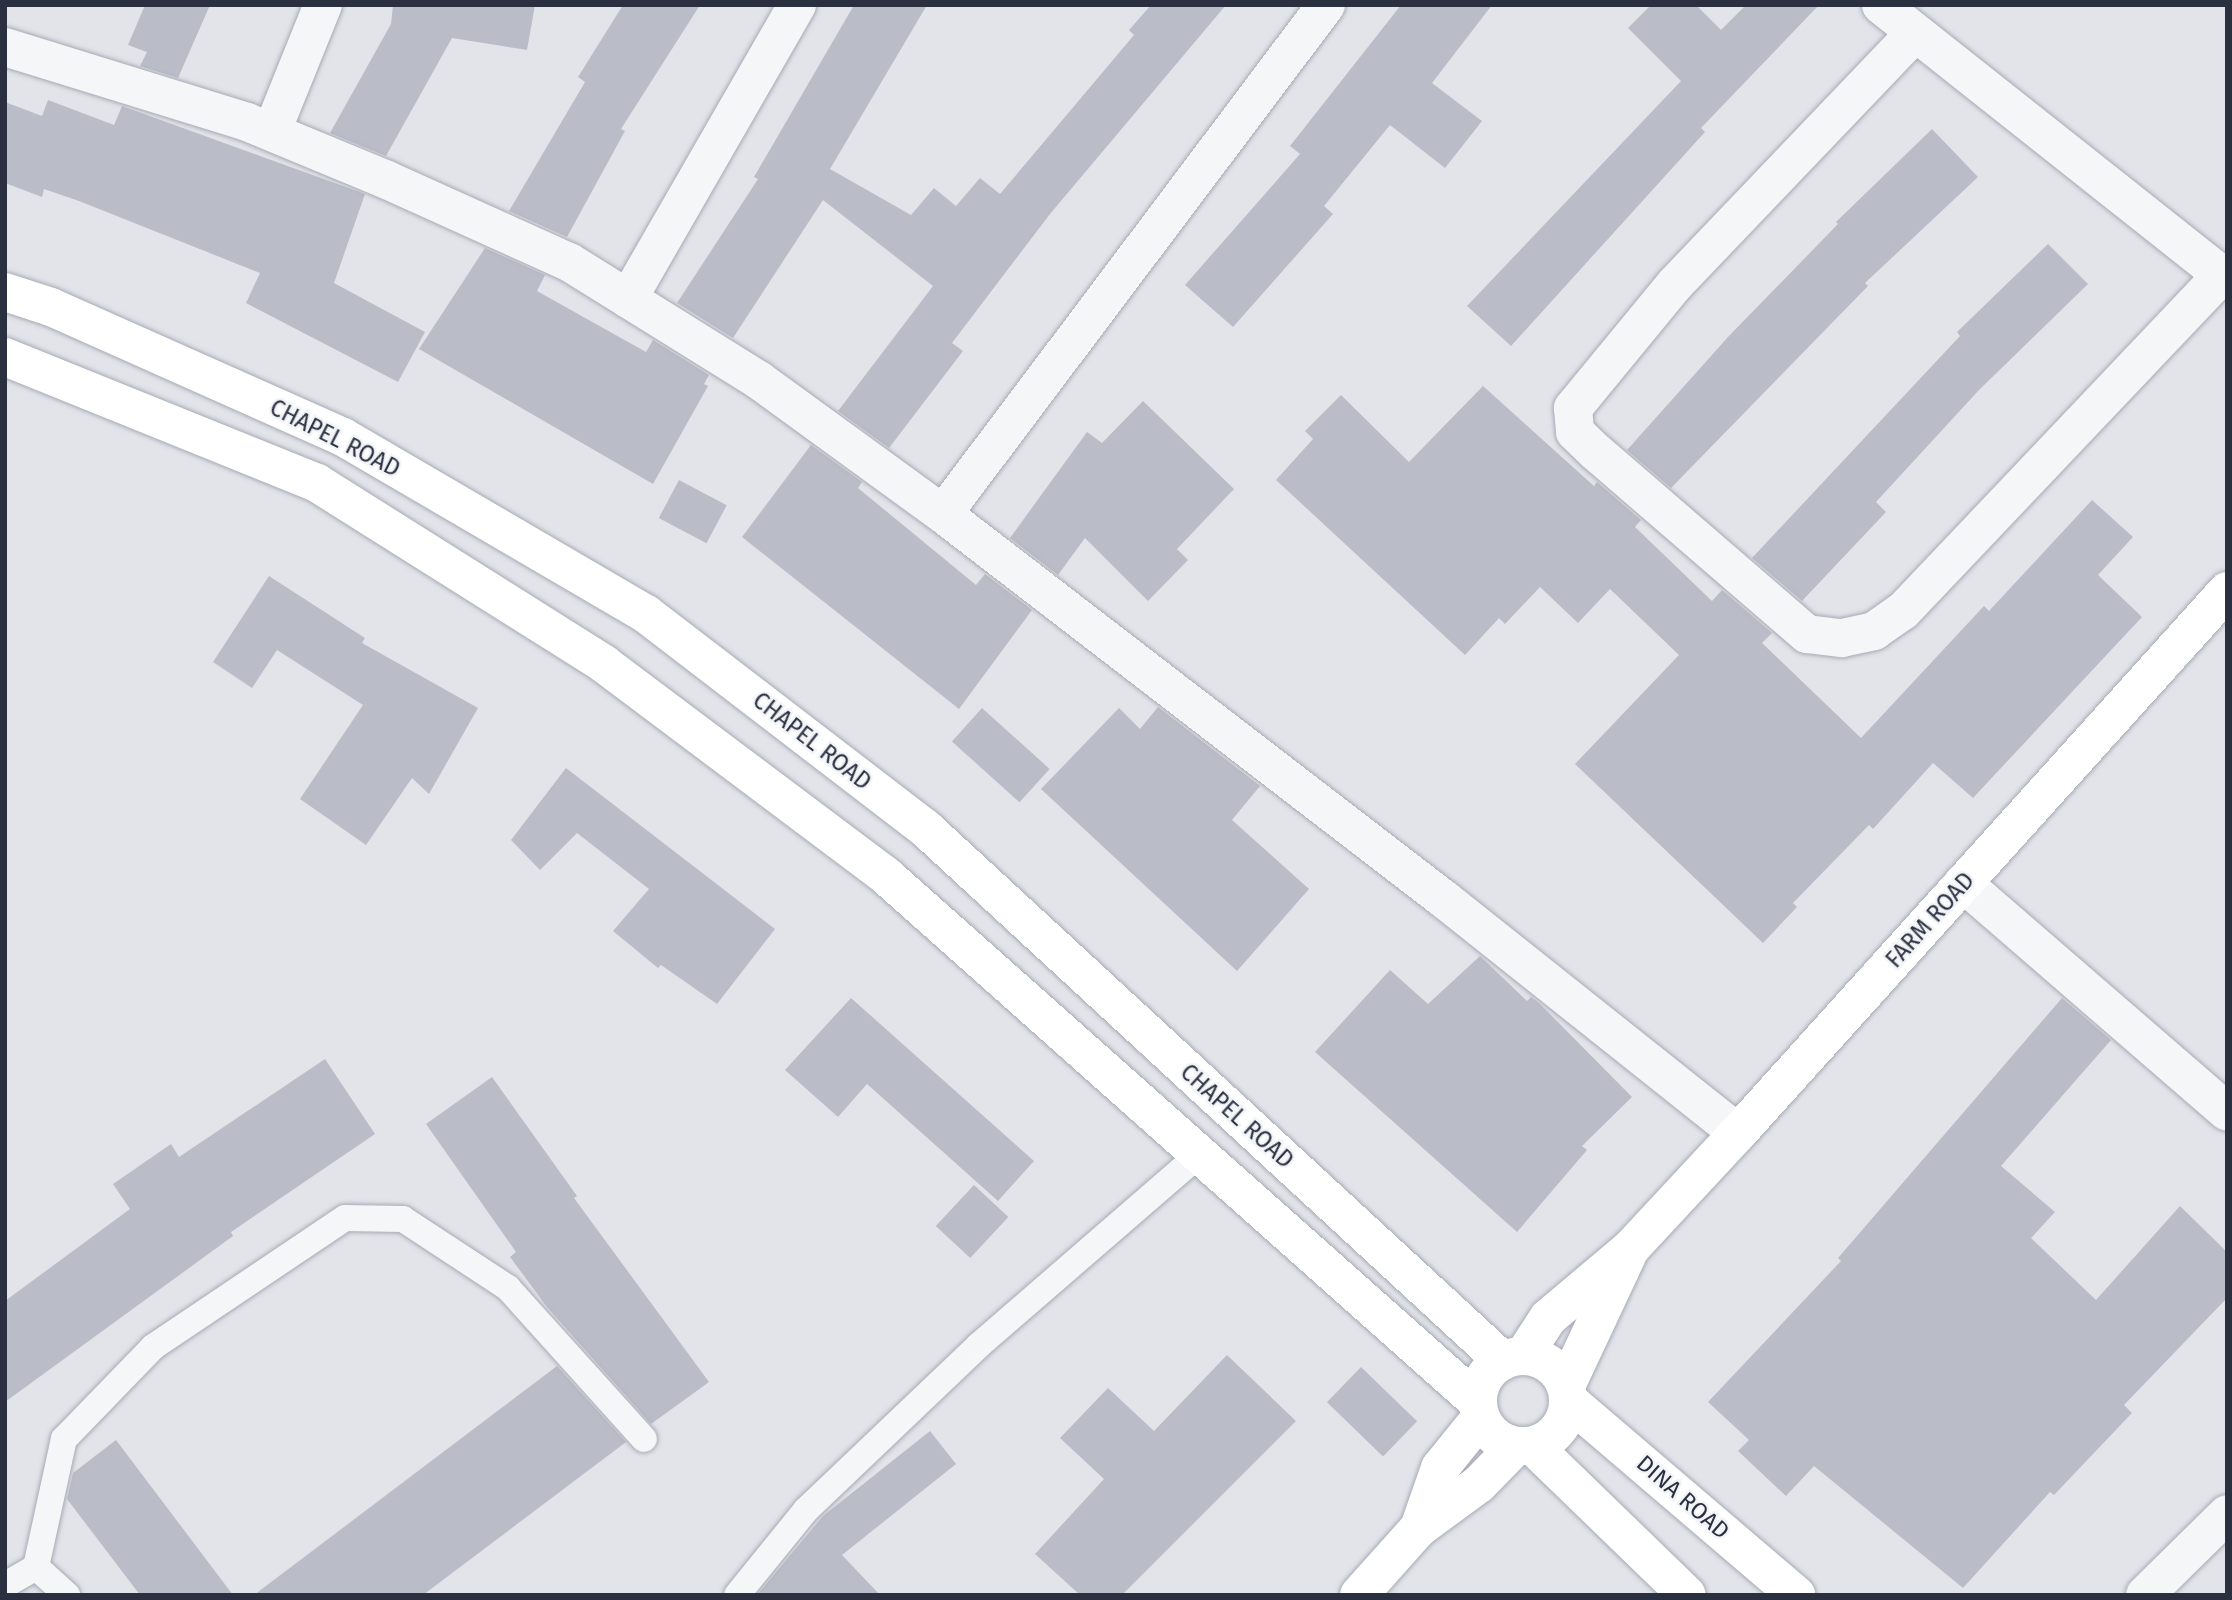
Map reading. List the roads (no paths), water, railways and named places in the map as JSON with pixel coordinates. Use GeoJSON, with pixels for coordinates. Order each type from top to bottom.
{"type":"FeatureCollection","features":[{"type":"Feature","properties":{"kind":"street"},"geometry":{"type":"LineString","coordinates":[[272,131],[323,5]]}},
{"type":"Feature","properties":{"kind":"street"},"geometry":{"type":"LineString","coordinates":[[628,299],[797,5]]}},
{"type":"Feature","properties":{"kind":"street"},"geometry":{"type":"LineString","coordinates":[[943,514],[1326,5]]}},
{"type":"Feature","properties":{"kind":"street"},"geometry":{"type":"LineString","coordinates":[[1881,5],[2224,277],[1903,611],[1874,631],[1842,638],[1807,634],[1575,432],[1573,408],[1675,284],[1915,33]]}},
{"type":"Feature","properties":{"kind":"street"},"geometry":{"type":"LineString","coordinates":[[5,47],[272,131],[569,262],[760,381],[943,514],[1445,900],[1738,1133]]}},
{"type":"Feature","properties":{"kind":"street","name":"CHAPEL ROAD"},"geometry":{"type":"LineString","coordinates":[[5,292],[51,307],[343,437],[646,614],[925,828],[1513,1358]]}},
{"type":"Feature","properties":{"kind":"street"},"geometry":{"type":"LineString","coordinates":[[5,357],[317,483],[604,664],[885,875],[1479,1409],[1489,1431],[1524,1446],[1688,1595]]}},
{"type":"Feature","properties":{"kind":"street","name":"FARM ROAD"},"geometry":{"type":"LineString","coordinates":[[1513,1358],[1548,1318],[1631,1248],[2227,591]]}},
{"type":"Feature","properties":{"kind":"street"},"geometry":{"type":"LineString","coordinates":[[1964,883],[2227,1112]]}},
{"type":"Feature","properties":{"kind":"street","name":"FARM ROAD"},"geometry":{"type":"LineString","coordinates":[[1567,1394],[1631,1248]]}},
{"type":"Feature","properties":{"kind":"street"},"geometry":{"type":"LineString","coordinates":[[1359,1595],[1419,1528],[1479,1484],[1524,1446],[1559,1430],[1567,1394],[1550,1364],[1513,1358],[1481,1385],[1479,1409],[1440,1468],[1419,1528]]}},
{"type":"Feature","properties":{"kind":"street","name":"DINA ROAD"},"geometry":{"type":"LineString","coordinates":[[1567,1394],[1796,1595]]}},
{"type":"Feature","properties":{"kind":"street"},"geometry":{"type":"LineString","coordinates":[[2145,1595],[2227,1514]]}},
{"type":"Feature","properties":{"kind":"lane"},"geometry":{"type":"LineString","coordinates":[[737,1595],[806,1510],[978,1346],[1197,1156]]}},
{"type":"Feature","properties":{"kind":"lane"},"geometry":{"type":"LineString","coordinates":[[5,1585],[36,1567],[64,1439],[153,1347],[345,1218],[403,1219],[508,1288],[645,1439]]}},
{"type":"Feature","properties":{"kind":"lane"},"geometry":{"type":"LineString","coordinates":[[36,1567],[67,1595]]}}]}
